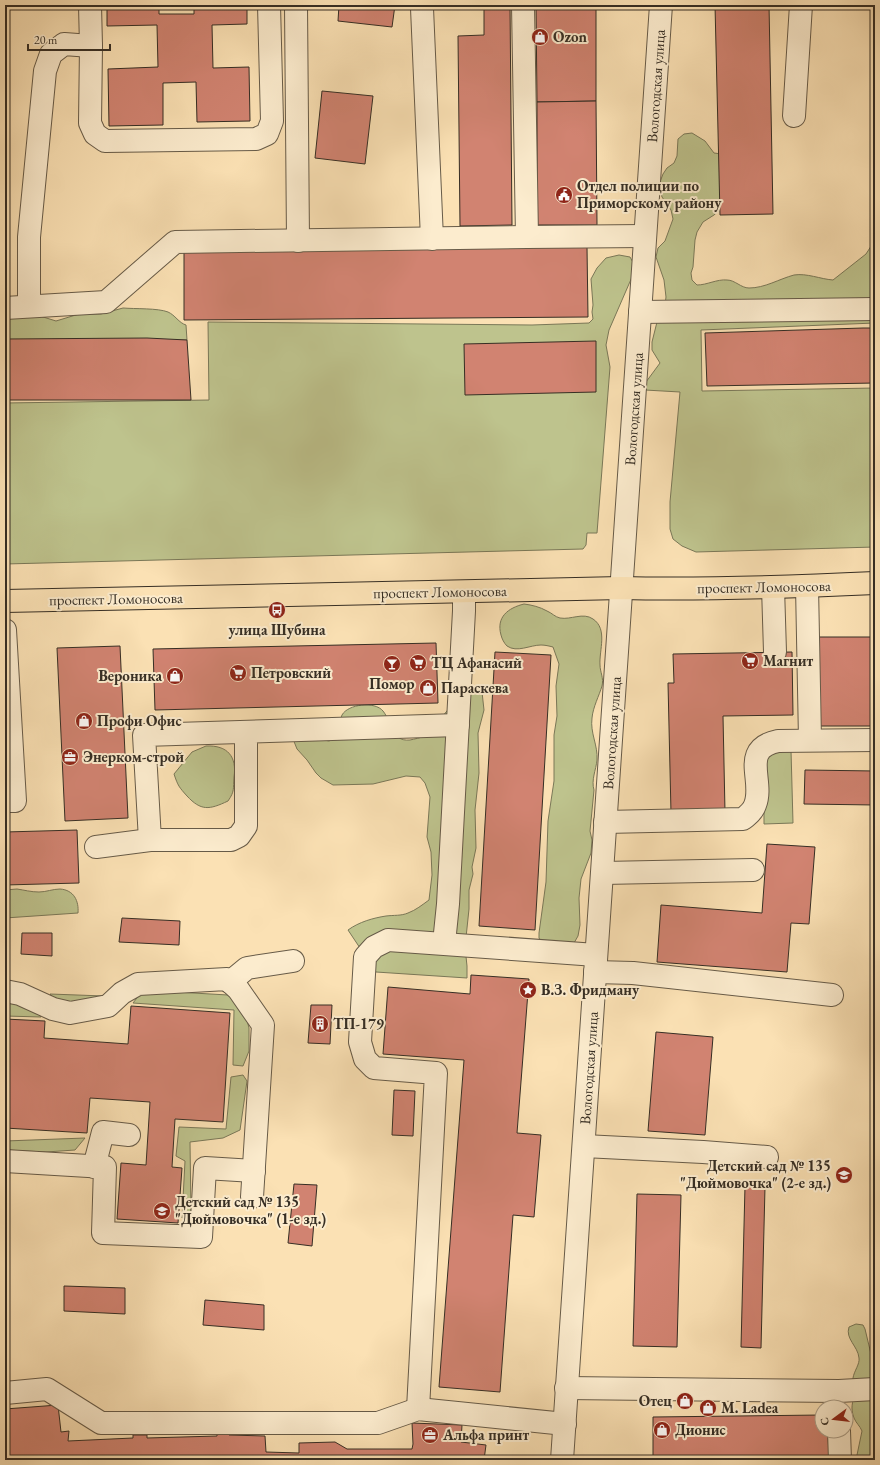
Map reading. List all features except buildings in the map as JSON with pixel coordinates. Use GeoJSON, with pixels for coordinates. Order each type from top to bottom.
{"type":"FeatureCollection","features":[{"type":"Feature","properties":{"kind":"main road","name":"проспект Ломоносова"},"geometry":{"type":"LineString","coordinates":[[5,601],[621,588],[657,589],[773,587],[875,583]]}},
{"type":"Feature","properties":{"kind":"street"},"geometry":{"type":"LineString","coordinates":[[90,5],[90,123],[95,134],[105,141],[256,139],[267,134],[272,121],[269,5]]}},
{"type":"Feature","properties":{"kind":"street"},"geometry":{"type":"LineString","coordinates":[[296,5],[298,241]]}},
{"type":"Feature","properties":{"kind":"street"},"geometry":{"type":"LineString","coordinates":[[523,5],[527,237]]}},
{"type":"Feature","properties":{"kind":"street","name":"Вологодская улица"},"geometry":{"type":"LineString","coordinates":[[562,1460],[661,5]]}},
{"type":"Feature","properties":{"kind":"street"},"geometry":{"type":"LineString","coordinates":[[794,116],[801,5]]}},
{"type":"Feature","properties":{"kind":"street"},"geometry":{"type":"LineString","coordinates":[[422,8],[432,239]]}},
{"type":"Feature","properties":{"kind":"street"},"geometry":{"type":"LineString","coordinates":[[29,306],[29,237],[45,71],[51,54],[64,44],[91,46]]}},
{"type":"Feature","properties":{"kind":"street"},"geometry":{"type":"LineString","coordinates":[[5,308],[106,302],[175,242],[645,236]]}},
{"type":"Feature","properties":{"kind":"street"},"geometry":{"type":"LineString","coordinates":[[640,312],[875,309]]}},
{"type":"Feature","properties":{"kind":"street"},"geometry":{"type":"LineString","coordinates":[[807,586],[810,740]]}},
{"type":"Feature","properties":{"kind":"street"},"geometry":{"type":"LineString","coordinates":[[773,587],[775,652]]}},
{"type":"Feature","properties":{"kind":"street"},"geometry":{"type":"LineString","coordinates":[[444,944],[458,725],[464,592]]}},
{"type":"Feature","properties":{"kind":"street"},"geometry":{"type":"LineString","coordinates":[[5,601],[5,606]]}},
{"type":"Feature","properties":{"kind":"street"},"geometry":{"type":"LineString","coordinates":[[5,630],[7,702],[15,801],[5,801]]}},
{"type":"Feature","properties":{"kind":"street"},"geometry":{"type":"LineString","coordinates":[[150,840],[144,735],[458,725]]}},
{"type":"Feature","properties":{"kind":"street"},"geometry":{"type":"LineString","coordinates":[[96,847],[150,840],[231,840],[239,836],[246,826],[246,732]]}},
{"type":"Feature","properties":{"kind":"street"},"geometry":{"type":"LineString","coordinates":[[605,822],[743,819],[752,811],[757,799],[756,758],[762,747],[770,742],[810,740],[875,740]]}},
{"type":"Feature","properties":{"kind":"street"},"geometry":{"type":"LineString","coordinates":[[602,873],[752,870]]}},
{"type":"Feature","properties":{"kind":"street"},"geometry":{"type":"LineString","coordinates":[[418,1409],[436,1072],[374,1068],[365,1059],[360,1042],[365,957],[374,947],[388,940],[444,944],[596,963],[633,973],[832,995]]}},
{"type":"Feature","properties":{"kind":"street"},"geometry":{"type":"LineString","coordinates":[[230,982],[247,968],[293,961]]}},
{"type":"Feature","properties":{"kind":"street"},"geometry":{"type":"LineString","coordinates":[[5,991],[20,994],[53,1010],[70,1013],[108,1006],[122,993],[138,984],[227,979],[238,989],[263,1025],[252,1197]]}},
{"type":"Feature","properties":{"kind":"street"},"geometry":{"type":"LineString","coordinates":[[94,1167],[103,1132],[129,1135]]}},
{"type":"Feature","properties":{"kind":"street"},"geometry":{"type":"LineString","coordinates":[[584,1146],[767,1157]]}},
{"type":"Feature","properties":{"kind":"street"},"geometry":{"type":"LineString","coordinates":[[5,1162],[105,1167],[103,1233],[201,1237],[205,1168],[254,1171]]}},
{"type":"Feature","properties":{"kind":"street"},"geometry":{"type":"LineString","coordinates":[[566,1388],[839,1399],[875,1389]]}},
{"type":"Feature","properties":{"kind":"street"},"geometry":{"type":"LineString","coordinates":[[5,1393],[47,1389],[101,1423],[378,1423],[418,1409],[565,1424]]}},
{"type":"Feature","properties":{"kind":"street"},"geometry":{"type":"LineString","coordinates":[[839,1439],[840,1460]]}},
{"type":"Feature","properties":{"kind":"green space"},"geometry":{"type":"Polygon","coordinates":[[[692,133],[705,141],[714,153],[722,154],[723,207],[703,222],[697,232],[691,273],[692,280],[697,285],[727,280],[733,281],[746,288],[755,288],[794,275],[809,275],[833,280],[866,254],[875,240],[875,323],[701,330],[702,391],[875,388],[875,547],[696,552],[682,546],[673,539],[670,529],[670,502],[680,392],[645,390],[646,382],[660,363],[652,350],[652,342],[658,318],[665,305],[666,297],[664,280],[656,257],[658,248],[665,241],[673,219],[671,210],[662,197],[660,182],[663,174],[667,168],[674,163],[677,156],[678,139],[684,134],[692,133]]]}},
{"type":"Feature","properties":{"kind":"green space"},"geometry":{"type":"Polygon","coordinates":[[[619,255],[630,257],[635,266],[632,277],[609,330],[606,345],[610,367],[597,533],[587,533],[586,545],[583,549],[5,564],[5,403],[209,400],[208,322],[532,325],[589,323],[593,319],[591,279],[597,268],[606,258],[619,255]]]}},
{"type":"Feature","properties":{"kind":"green space"},"geometry":{"type":"Polygon","coordinates":[[[123,308],[153,309],[168,312],[181,323],[186,325],[187,340],[5,341],[5,316],[40,316],[56,321],[79,314],[101,314],[123,308]]]}},
{"type":"Feature","properties":{"kind":"green space"},"geometry":{"type":"Polygon","coordinates":[[[524,604],[542,608],[560,618],[581,616],[589,617],[598,623],[602,634],[600,665],[602,683],[592,718],[597,760],[593,782],[594,790],[590,831],[592,840],[591,853],[581,879],[579,898],[580,925],[578,936],[574,943],[542,943],[539,938],[546,882],[548,821],[554,781],[554,735],[557,716],[556,686],[559,664],[553,647],[537,645],[515,649],[507,646],[504,642],[500,629],[502,618],[508,611],[524,604]]]}},
{"type":"Feature","properties":{"kind":"green space"},"geometry":{"type":"Polygon","coordinates":[[[475,689],[482,692],[484,710],[478,733],[479,773],[475,810],[476,848],[472,867],[473,874],[469,890],[469,909],[465,947],[467,978],[376,972],[348,930],[371,919],[403,915],[416,909],[429,900],[432,875],[431,852],[427,837],[430,797],[425,783],[420,777],[406,776],[373,784],[333,785],[321,778],[316,773],[297,749],[291,734],[329,741],[336,738],[341,717],[345,711],[356,706],[368,705],[379,708],[383,711],[395,735],[399,738],[410,740],[423,737],[457,700],[475,689]]]}},
{"type":"Feature","properties":{"kind":"green space"},"geometry":{"type":"Polygon","coordinates":[[[206,746],[214,746],[225,750],[232,758],[235,770],[232,795],[228,801],[206,808],[201,807],[187,796],[179,786],[174,774],[192,752],[206,746]]]}},
{"type":"Feature","properties":{"kind":"green space"},"geometry":{"type":"Polygon","coordinates":[[[791,750],[793,823],[764,824],[764,766],[769,756],[774,753],[791,750]]]}},
{"type":"Feature","properties":{"kind":"green space"},"geometry":{"type":"Polygon","coordinates":[[[17,889],[39,892],[57,889],[69,891],[75,897],[78,904],[78,913],[5,918],[5,890],[17,889]]]}},
{"type":"Feature","properties":{"kind":"green space"},"geometry":{"type":"Polygon","coordinates":[[[158,991],[228,995],[244,1008],[249,1028],[249,1051],[243,1066],[233,1065],[234,1010],[133,1003],[140,994],[158,991]]]}},
{"type":"Feature","properties":{"kind":"green space"},"geometry":{"type":"Polygon","coordinates":[[[50,994],[104,996],[71,1007],[56,1000],[50,994]]]}},
{"type":"Feature","properties":{"kind":"green space"},"geometry":{"type":"Polygon","coordinates":[[[5,1002],[33,1005],[41,1017],[5,1016],[5,1002]]]}},
{"type":"Feature","properties":{"kind":"green space"},"geometry":{"type":"Polygon","coordinates":[[[243,1075],[247,1081],[240,1130],[223,1138],[190,1142],[191,1213],[182,1218],[185,1161],[176,1156],[179,1127],[226,1129],[231,1077],[243,1075]]]}},
{"type":"Feature","properties":{"kind":"green space"},"geometry":{"type":"Polygon","coordinates":[[[85,1138],[75,1150],[46,1152],[5,1150],[5,1141],[85,1138]]]}},
{"type":"Feature","properties":{"kind":"green space"},"geometry":{"type":"Polygon","coordinates":[[[856,1324],[863,1325],[871,1354],[875,1361],[875,1424],[871,1434],[875,1445],[875,1460],[861,1460],[857,1455],[862,1431],[854,1418],[853,1378],[859,1363],[859,1358],[850,1339],[848,1331],[849,1327],[856,1324]]]}},
{"type":"Feature","properties":{"kind":"place","name":"Ozon"},"geometry":{"type":"Point","coordinates":[540,37]}},
{"type":"Feature","properties":{"kind":"place","name":"Отдел полиции по Приморскому району"},"geometry":{"type":"Point","coordinates":[564,195]}},
{"type":"Feature","properties":{"kind":"place","name":"улица Шубина"},"geometry":{"type":"Point","coordinates":[277,610]}},
{"type":"Feature","properties":{"kind":"place","name":"Магнит"},"geometry":{"type":"Point","coordinates":[750,661]}},
{"type":"Feature","properties":{"kind":"place","name":"ТЦ Афанасий"},"geometry":{"type":"Point","coordinates":[418,663]}},
{"type":"Feature","properties":{"kind":"place","name":"Помор"},"geometry":{"type":"Point","coordinates":[392,664]}},
{"type":"Feature","properties":{"kind":"place","name":"Петровский"},"geometry":{"type":"Point","coordinates":[238,673]}},
{"type":"Feature","properties":{"kind":"place","name":"Вероника"},"geometry":{"type":"Point","coordinates":[175,676]}},
{"type":"Feature","properties":{"kind":"place","name":"Параскева"},"geometry":{"type":"Point","coordinates":[428,688]}},
{"type":"Feature","properties":{"kind":"place","name":"Профи Офис"},"geometry":{"type":"Point","coordinates":[84,721]}},
{"type":"Feature","properties":{"kind":"place","name":"Энерком-строй"},"geometry":{"type":"Point","coordinates":[70,757]}},
{"type":"Feature","properties":{"kind":"place","name":"В.З. Фридману"},"geometry":{"type":"Point","coordinates":[528,990]}},
{"type":"Feature","properties":{"kind":"place","name":"ТП-179"},"geometry":{"type":"Point","coordinates":[320,1024]}},
{"type":"Feature","properties":{"kind":"place","name":"Детский сад № 135 \"Дюймовочка\" (2-е зд.)"},"geometry":{"type":"Point","coordinates":[844,1175]}},
{"type":"Feature","properties":{"kind":"place","name":"Детский сад № 135 \"Дюймовочка\" (1-е зд.)"},"geometry":{"type":"Point","coordinates":[162,1211]}},
{"type":"Feature","properties":{"kind":"place","name":"Отец"},"geometry":{"type":"Point","coordinates":[685,1401]}},
{"type":"Feature","properties":{"kind":"place","name":"M. Ladea"},"geometry":{"type":"Point","coordinates":[708,1408]}},
{"type":"Feature","properties":{"kind":"place","name":"Дионис"},"geometry":{"type":"Point","coordinates":[662,1430]}},
{"type":"Feature","properties":{"kind":"place","name":"Альфа принт"},"geometry":{"type":"Point","coordinates":[430,1435]}}]}
